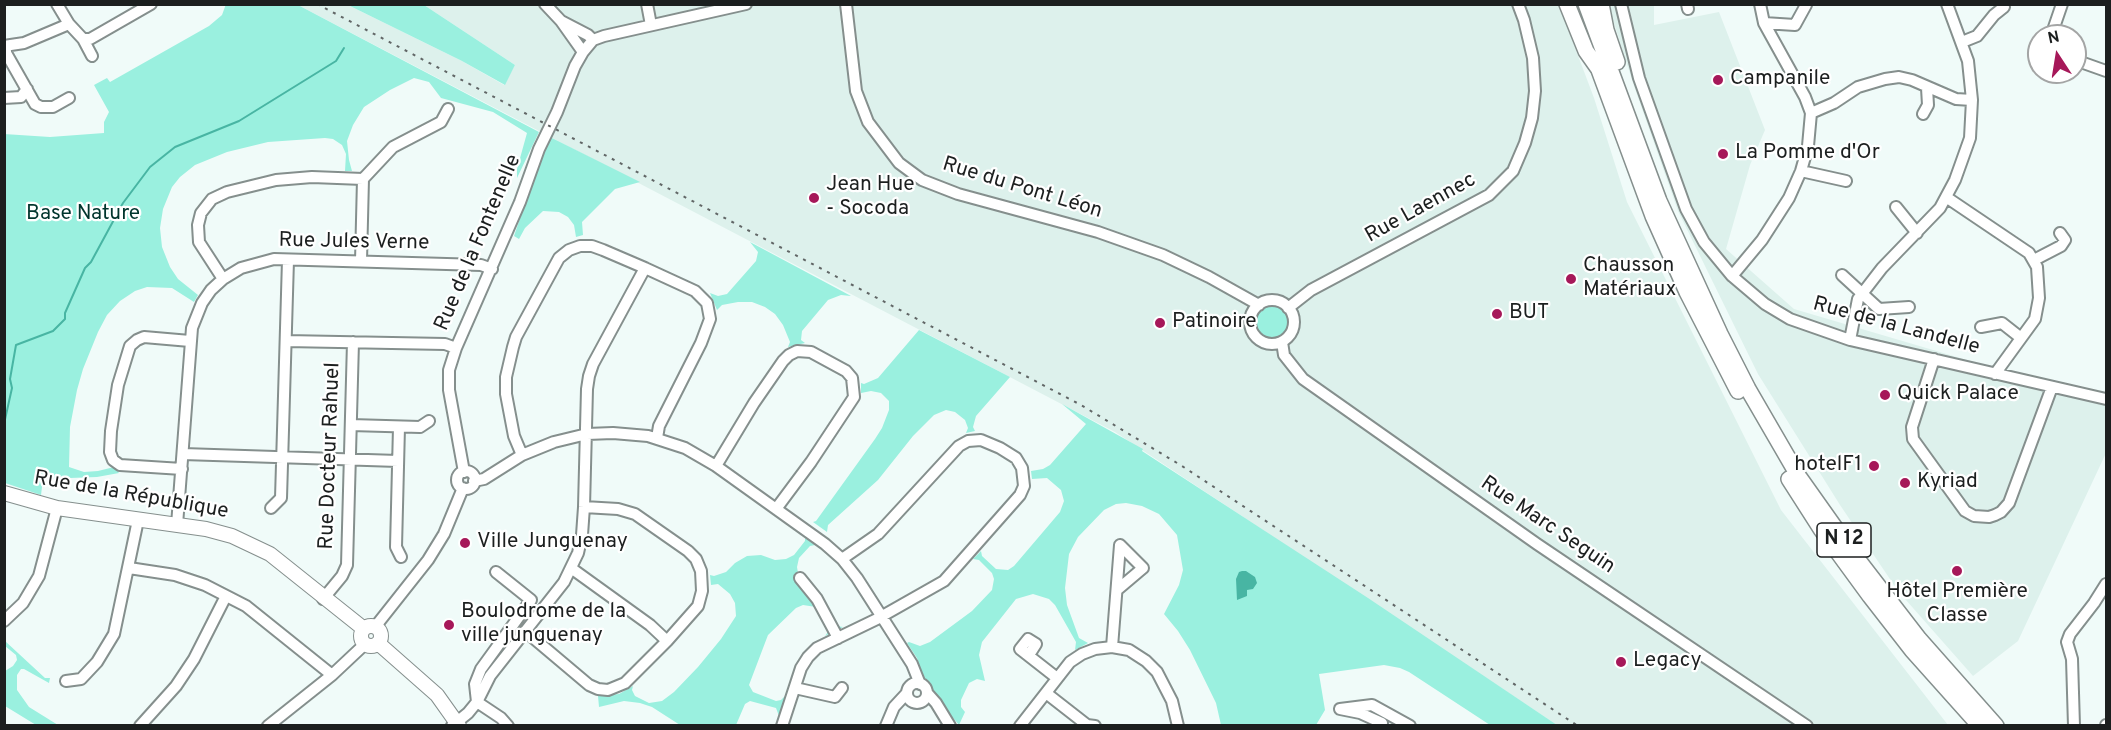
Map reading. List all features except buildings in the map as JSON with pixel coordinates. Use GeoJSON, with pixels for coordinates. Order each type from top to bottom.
{"type":"FeatureCollection","features":[{"type":"Feature","properties":{"kind":"highway"},"geometry":{"type":"LineString","coordinates":[[1567,4],[1586,51],[1598,68]]}},
{"type":"Feature","properties":{"kind":"highway","name":"N 12"},"geometry":{"type":"LineString","coordinates":[[1578,4],[1639,183],[1687,292],[1720,359],[1768,444],[1821,529],[1912,650],[1980,726]]}},
{"type":"Feature","properties":{"kind":"highway","name":"N 12"},"geometry":{"type":"LineString","coordinates":[[1586,4],[1659,201],[1748,389],[1799,477],[1919,639],[1996,726]]}},
{"type":"Feature","properties":{"kind":"highway"},"geometry":{"type":"LineString","coordinates":[[1601,4],[1606,30],[1649,159],[1714,320]]}},
{"type":"Feature","properties":{"kind":"main road","name":"Rue de la République"},"geometry":{"type":"LineString","coordinates":[[4,493],[57,508],[206,529],[232,536],[270,554],[323,599],[369,628]]}},
{"type":"Feature","properties":{"kind":"main road"},"geometry":{"type":"LineString","coordinates":[[369,628],[361,639],[371,643],[437,695],[456,725]]}},
{"type":"Feature","properties":{"kind":"street"},"geometry":{"type":"LineString","coordinates":[[57,4],[92,56]]}},
{"type":"Feature","properties":{"kind":"street"},"geometry":{"type":"LineString","coordinates":[[82,39],[90,39],[151,4]]}},
{"type":"Feature","properties":{"kind":"street"},"geometry":{"type":"LineString","coordinates":[[545,4],[561,21],[583,52]]}},
{"type":"Feature","properties":{"kind":"street"},"geometry":{"type":"LineString","coordinates":[[647,4],[651,25]]}},
{"type":"Feature","properties":{"kind":"street"},"geometry":{"type":"LineString","coordinates":[[561,21],[593,40],[746,4]]}},
{"type":"Feature","properties":{"kind":"street","name":"Rue du Pont Léon"},"geometry":{"type":"LineString","coordinates":[[846,4],[856,91],[868,122],[899,163],[922,180],[958,194],[1098,232],[1163,255],[1259,305]]}},
{"type":"Feature","properties":{"kind":"street","name":"Rue Laennec"},"geometry":{"type":"LineString","coordinates":[[1288,308],[1311,290],[1489,195],[1513,171],[1525,143],[1532,118],[1535,91],[1533,58],[1518,4]]}},
{"type":"Feature","properties":{"kind":"street","name":"Rue de la Landelle"},"geometry":{"type":"LineString","coordinates":[[1622,4],[1639,78],[1686,209],[1704,242],[1732,276],[1765,304],[1790,319],[1850,340],[2106,399]]}},
{"type":"Feature","properties":{"kind":"street"},"geometry":{"type":"LineString","coordinates":[[1732,276],[1775,220],[1801,171],[1808,146],[1811,113],[1805,97],[1764,23],[1760,4]]}},
{"type":"Feature","properties":{"kind":"street"},"geometry":{"type":"LineString","coordinates":[[1850,340],[1858,299],[1882,268],[1940,208],[1955,180],[1970,138],[1972,100],[1968,61],[1947,4]]}},
{"type":"Feature","properties":{"kind":"street"},"geometry":{"type":"LineString","coordinates":[[2055,24],[2062,4]]}},
{"type":"Feature","properties":{"kind":"street"},"geometry":{"type":"LineString","coordinates":[[1764,23],[1795,25],[1806,5]]}},
{"type":"Feature","properties":{"kind":"street"},"geometry":{"type":"LineString","coordinates":[[1962,42],[1977,36],[2004,7]]}},
{"type":"Feature","properties":{"kind":"street"},"geometry":{"type":"LineString","coordinates":[[69,24],[24,43],[5,46],[6,53],[36,104],[41,108],[53,107],[69,98]]}},
{"type":"Feature","properties":{"kind":"street","name":"Rue de la Fontenelle"},"geometry":{"type":"LineString","coordinates":[[369,628],[428,560],[444,534],[463,488],[458,484],[457,479],[460,474],[471,476],[449,390],[449,370],[456,348],[492,269],[539,149],[575,66],[593,40]]}},
{"type":"Feature","properties":{"kind":"street"},"geometry":{"type":"LineString","coordinates":[[2087,65],[2106,73]]}},
{"type":"Feature","properties":{"kind":"street"},"geometry":{"type":"LineString","coordinates":[[1811,113],[1834,103],[1858,87],[1899,77],[1912,80],[1956,99],[1972,100]]}},
{"type":"Feature","properties":{"kind":"street"},"geometry":{"type":"LineString","coordinates":[[1923,114],[1928,105],[1927,88]]}},
{"type":"Feature","properties":{"kind":"street"},"geometry":{"type":"LineString","coordinates":[[4,98],[21,97],[27,89]]}},
{"type":"Feature","properties":{"kind":"street"},"geometry":{"type":"LineString","coordinates":[[361,261],[363,179],[393,147],[441,122],[448,109]]}},
{"type":"Feature","properties":{"kind":"street"},"geometry":{"type":"LineString","coordinates":[[1801,171],[1846,181]]}},
{"type":"Feature","properties":{"kind":"street"},"geometry":{"type":"LineString","coordinates":[[223,279],[199,242],[198,225],[201,213],[212,199],[227,192],[276,180],[312,177],[363,179]]}},
{"type":"Feature","properties":{"kind":"street"},"geometry":{"type":"LineString","coordinates":[[1946,197],[2029,253],[2039,276],[2039,298],[2035,319],[1995,374]]}},
{"type":"Feature","properties":{"kind":"street"},"geometry":{"type":"LineString","coordinates":[[1896,207],[1917,233]]}},
{"type":"Feature","properties":{"kind":"street"},"geometry":{"type":"LineString","coordinates":[[2034,260],[2061,246],[2065,240],[2060,233]]}},
{"type":"Feature","properties":{"kind":"street"},"geometry":{"type":"LineString","coordinates":[[522,455],[514,436],[506,394],[508,362],[516,337],[559,258],[569,250],[580,246],[592,246],[645,268],[695,291],[707,303],[710,318],[701,343],[659,426],[657,438]]}},
{"type":"Feature","properties":{"kind":"street","name":"Rue Jules Verne"},"geometry":{"type":"LineString","coordinates":[[177,525],[192,328],[202,303],[223,279],[241,268],[274,259],[481,265],[492,269]]}},
{"type":"Feature","properties":{"kind":"street"},"geometry":{"type":"LineString","coordinates":[[271,508],[281,498],[288,260]]}},
{"type":"Feature","properties":{"kind":"street"},"geometry":{"type":"LineString","coordinates":[[456,725],[477,702],[490,676],[564,582],[571,568],[582,535],[587,389],[592,364],[645,268]]}},
{"type":"Feature","properties":{"kind":"street"},"geometry":{"type":"LineString","coordinates":[[1842,275],[1879,309],[1909,307]]}},
{"type":"Feature","properties":{"kind":"street"},"geometry":{"type":"LineString","coordinates":[[1271,300],[1288,308],[1294,320],[1294,326],[1292,332],[1282,342],[1268,344],[1256,337],[1252,331],[1251,317],[1259,305],[1271,300]]}},
{"type":"Feature","properties":{"kind":"street"},"geometry":{"type":"LineString","coordinates":[[1981,327],[2002,323],[2021,338]]}},
{"type":"Feature","properties":{"kind":"street"},"geometry":{"type":"LineString","coordinates":[[182,469],[120,465],[113,460],[110,453],[111,430],[118,385],[130,346],[144,337],[190,341]]}},
{"type":"Feature","properties":{"kind":"street"},"geometry":{"type":"LineString","coordinates":[[286,341],[445,344],[456,348]]}},
{"type":"Feature","properties":{"kind":"street","name":"Rue Docteur Rahuel"},"geometry":{"type":"LineString","coordinates":[[323,599],[342,576],[347,565],[353,342]]}},
{"type":"Feature","properties":{"kind":"street","name":"Rue Marc Seguin"},"geometry":{"type":"LineString","coordinates":[[1282,342],[1284,355],[1303,379],[1537,544],[1807,726]]}},
{"type":"Feature","properties":{"kind":"street"},"geometry":{"type":"LineString","coordinates":[[716,466],[777,369],[789,355],[797,351],[811,351],[846,371],[852,378],[854,397],[776,509]]}},
{"type":"Feature","properties":{"kind":"street"},"geometry":{"type":"LineString","coordinates":[[1934,359],[1912,427],[1913,439],[1965,511],[1974,516],[1995,515],[2001,512],[2008,503],[2052,387]]}},
{"type":"Feature","properties":{"kind":"street"},"geometry":{"type":"LineString","coordinates":[[351,425],[420,427],[429,422]]}},
{"type":"Feature","properties":{"kind":"street"},"geometry":{"type":"LineString","coordinates":[[399,427],[396,547],[401,557]]}},
{"type":"Feature","properties":{"kind":"street"},"geometry":{"type":"LineString","coordinates":[[471,476],[484,479],[522,455],[554,442],[587,434],[633,434],[657,438],[685,448],[716,466],[825,544],[842,559],[912,663],[917,684]]}},
{"type":"Feature","properties":{"kind":"street"},"geometry":{"type":"LineString","coordinates":[[782,726],[801,668],[817,648],[933,589],[1012,506],[1024,486],[1024,476],[1016,458],[981,440],[968,441],[959,446],[885,527],[842,559]]}},
{"type":"Feature","properties":{"kind":"street"},"geometry":{"type":"LineString","coordinates":[[183,454],[398,461]]}},
{"type":"Feature","properties":{"kind":"street"},"geometry":{"type":"LineString","coordinates":[[525,631],[589,685],[608,690],[620,687],[667,641],[698,606],[703,579],[696,559],[688,550],[635,514],[618,509],[584,507]]}},
{"type":"Feature","properties":{"kind":"street"},"geometry":{"type":"LineString","coordinates":[[4,621],[23,603],[39,576],[57,508]]}},
{"type":"Feature","properties":{"kind":"street"},"geometry":{"type":"LineString","coordinates":[[66,681],[81,679],[97,662],[114,634],[138,520]]}},
{"type":"Feature","properties":{"kind":"street"},"geometry":{"type":"LineString","coordinates":[[129,568],[175,575],[205,585],[246,606],[332,675]]}},
{"type":"Feature","properties":{"kind":"street"},"geometry":{"type":"LineString","coordinates":[[571,568],[650,625],[667,641]]}},
{"type":"Feature","properties":{"kind":"street"},"geometry":{"type":"LineString","coordinates":[[496,572],[531,600],[481,669],[475,684],[477,702],[501,718],[508,726]]}},
{"type":"Feature","properties":{"kind":"street"},"geometry":{"type":"LineString","coordinates":[[800,578],[817,599],[838,638]]}},
{"type":"Feature","properties":{"kind":"street"},"geometry":{"type":"LineString","coordinates":[[2074,726],[2072,659],[2067,642],[2070,634],[2106,584]]}},
{"type":"Feature","properties":{"kind":"street"},"geometry":{"type":"LineString","coordinates":[[1112,647],[1117,590]]}},
{"type":"Feature","properties":{"kind":"street"},"geometry":{"type":"LineString","coordinates":[[140,726],[176,686],[194,659],[226,596]]}},
{"type":"Feature","properties":{"kind":"street"},"geometry":{"type":"LineString","coordinates":[[268,726],[371,643]]}},
{"type":"Feature","properties":{"kind":"street"},"geometry":{"type":"LineString","coordinates":[[1020,726],[1070,662],[1095,649],[1112,647],[1129,650],[1146,661],[1157,672],[1172,701],[1178,726]]}},
{"type":"Feature","properties":{"kind":"street"},"geometry":{"type":"LineString","coordinates":[[1029,655],[1057,678]]}},
{"type":"Feature","properties":{"kind":"street"},"geometry":{"type":"LineString","coordinates":[[888,721],[894,707],[907,696],[909,687],[917,684],[926,688],[927,694],[925,700],[919,704]]}},
{"type":"Feature","properties":{"kind":"street"},"geometry":{"type":"LineString","coordinates":[[795,688],[835,697],[842,688]]}},
{"type":"Feature","properties":{"kind":"street"},"geometry":{"type":"LineString","coordinates":[[1046,693],[1087,725],[1095,726]]}},
{"type":"Feature","properties":{"kind":"street"},"geometry":{"type":"LineString","coordinates":[[927,694],[950,726]]}},
{"type":"Feature","properties":{"kind":"street"},"geometry":{"type":"LineString","coordinates":[[907,696],[913,703],[940,710]]}},
{"type":"Feature","properties":{"kind":"street"},"geometry":{"type":"LineString","coordinates":[[1383,720],[1410,726]]}},
{"type":"Feature","properties":{"kind":"shaded area"},"geometry":{"type":"Polygon","coordinates":[[[298,5],[348,5],[462,61],[504,85],[515,65],[424,5],[1559,5],[1594,98],[1627,202],[1781,510],[1948,725],[1557,725],[1115,432],[298,5]]]}},
{"type":"Feature","properties":{"kind":"shaded area"},"geometry":{"type":"Polygon","coordinates":[[[1612,5],[1654,5],[1654,25],[1719,12],[1765,130],[1750,165],[1726,249],[1794,309],[2106,401],[2106,453],[2018,641],[1973,676],[1898,591],[1840,505],[1758,374],[1678,211],[1634,86],[1610,11],[1612,5]]]}},
{"type":"Feature","properties":{"kind":"shaded area"},"geometry":{"type":"Polygon","coordinates":[[[1242,571],[1255,577],[1257,583],[1253,589],[1247,590],[1247,596],[1237,600],[1236,579],[1242,571]]]}},
{"type":"Feature","properties":{"kind":"green space","name":"Base Nature"},"geometry":{"type":"Polygon","coordinates":[[[226,4],[298,5],[539,132],[517,178],[517,169],[527,133],[493,112],[441,98],[429,82],[414,78],[364,107],[347,141],[352,171],[345,171],[346,154],[342,145],[333,139],[325,138],[268,142],[227,152],[195,165],[172,187],[163,209],[160,228],[162,247],[170,267],[178,279],[198,295],[194,302],[172,288],[147,287],[135,291],[120,301],[107,315],[98,332],[77,390],[70,427],[69,467],[84,472],[114,467],[119,473],[97,477],[43,479],[41,495],[5,483],[4,134],[50,137],[104,133],[104,122],[109,112],[94,85],[107,78],[110,82],[209,26],[222,15],[226,4]]]}},
{"type":"Feature","properties":{"kind":"green space"},"geometry":{"type":"Polygon","coordinates":[[[348,5],[424,5],[515,65],[505,85],[462,61],[348,5]]]}},
{"type":"Feature","properties":{"kind":"green space"},"geometry":{"type":"Polygon","coordinates":[[[548,136],[640,182],[615,189],[582,222],[583,235],[576,237],[574,225],[568,217],[559,212],[543,211],[525,228],[519,239],[514,236],[548,136]]]}},
{"type":"Feature","properties":{"kind":"green space"},"geometry":{"type":"Polygon","coordinates":[[[750,242],[851,296],[841,295],[828,300],[802,331],[801,340],[805,343],[788,347],[790,342],[783,325],[775,314],[752,302],[722,305],[717,310],[710,293],[718,296],[727,294],[756,261],[758,252],[750,242]]]}},
{"type":"Feature","properties":{"kind":"green space"},"geometry":{"type":"Polygon","coordinates":[[[1272,304],[1284,310],[1290,322],[1284,334],[1272,340],[1260,334],[1254,322],[1260,310],[1272,304]]]}},
{"type":"Feature","properties":{"kind":"green space"},"geometry":{"type":"Polygon","coordinates":[[[919,330],[1010,377],[976,416],[973,427],[975,431],[966,433],[968,428],[965,420],[955,412],[946,410],[934,415],[913,436],[878,480],[828,525],[827,532],[813,522],[816,521],[875,439],[889,410],[889,401],[881,393],[871,391],[861,393],[861,383],[864,384],[878,378],[919,330]]]}},
{"type":"Feature","properties":{"kind":"green space"},"geometry":{"type":"Polygon","coordinates":[[[1062,404],[1143,449],[1142,451],[1368,598],[1557,725],[1490,725],[1409,672],[1384,665],[1319,674],[1325,710],[1316,725],[1221,725],[1216,703],[1190,650],[1164,614],[1179,585],[1183,570],[1177,535],[1159,514],[1142,506],[1126,503],[1116,504],[1104,510],[1078,537],[1069,554],[1065,588],[1067,605],[1079,638],[1088,643],[1075,650],[1076,642],[1055,605],[1049,599],[1033,594],[1016,599],[982,642],[979,655],[985,681],[977,679],[969,683],[961,700],[961,707],[965,712],[959,725],[933,694],[933,690],[922,675],[917,658],[907,643],[920,646],[930,642],[972,611],[992,590],[994,579],[992,573],[979,560],[973,559],[981,551],[982,556],[996,569],[1008,570],[1060,512],[1064,501],[1061,490],[1047,478],[1032,479],[1031,471],[1050,465],[1086,424],[1062,404]]]}},
{"type":"Feature","properties":{"kind":"green space"},"geometry":{"type":"Polygon","coordinates":[[[805,538],[815,545],[810,546],[799,558],[798,573],[836,626],[843,627],[825,636],[828,632],[827,628],[816,607],[803,605],[796,608],[768,635],[749,685],[753,692],[776,701],[785,696],[779,716],[776,708],[750,701],[745,704],[736,725],[680,725],[652,707],[640,703],[624,701],[599,707],[598,696],[619,694],[633,686],[635,696],[649,703],[662,701],[674,692],[721,639],[736,616],[735,603],[730,594],[718,584],[711,585],[710,575],[726,572],[747,556],[761,555],[775,560],[786,559],[794,555],[805,538]]]}},
{"type":"Feature","properties":{"kind":"green space"},"geometry":{"type":"Polygon","coordinates":[[[5,641],[45,678],[50,678],[49,683],[21,669],[17,675],[17,690],[29,707],[58,725],[36,725],[5,706],[5,671],[17,660],[16,655],[5,646],[5,641]]]}},
{"type":"Feature","properties":{"kind":"waterway"},"geometry":{"type":"LineString","coordinates":[[4,424],[12,388],[10,379],[16,345],[53,331],[65,319],[65,313],[85,268],[91,262],[123,203],[150,167],[175,147],[239,121],[336,61],[344,48]]}},
{"type":"Feature","properties":{"kind":"railway"},"geometry":{"type":"LineString","coordinates":[[317,4],[1081,405],[1182,466],[1578,726]]}},
{"type":"Feature","properties":{"kind":"place","name":"Campanile"},"geometry":{"type":"Point","coordinates":[1718,80]}},
{"type":"Feature","properties":{"kind":"place","name":"La Pomme d'Or"},"geometry":{"type":"Point","coordinates":[1723,154]}},
{"type":"Feature","properties":{"kind":"place","name":"Jean Hue - Socoda"},"geometry":{"type":"Point","coordinates":[814,198]}},
{"type":"Feature","properties":{"kind":"place","name":"Chausson Matériaux"},"geometry":{"type":"Point","coordinates":[1571,279]}},
{"type":"Feature","properties":{"kind":"place","name":"BUT"},"geometry":{"type":"Point","coordinates":[1497,314]}},
{"type":"Feature","properties":{"kind":"place","name":"Patinoire"},"geometry":{"type":"Point","coordinates":[1160,323]}},
{"type":"Feature","properties":{"kind":"place","name":"Quick Palace"},"geometry":{"type":"Point","coordinates":[1885,395]}},
{"type":"Feature","properties":{"kind":"place","name":"hotelF1"},"geometry":{"type":"Point","coordinates":[1874,466]}},
{"type":"Feature","properties":{"kind":"place","name":"Kyriad"},"geometry":{"type":"Point","coordinates":[1905,483]}},
{"type":"Feature","properties":{"kind":"place","name":"Ville Junguenay"},"geometry":{"type":"Point","coordinates":[465,543]}},
{"type":"Feature","properties":{"kind":"place","name":"Hôtel Première Classe"},"geometry":{"type":"Point","coordinates":[1957,571]}},
{"type":"Feature","properties":{"kind":"place","name":"Boulodrome de la ville junguenay"},"geometry":{"type":"Point","coordinates":[449,625]}},
{"type":"Feature","properties":{"kind":"place","name":"Legacy"},"geometry":{"type":"Point","coordinates":[1621,662]}}]}
